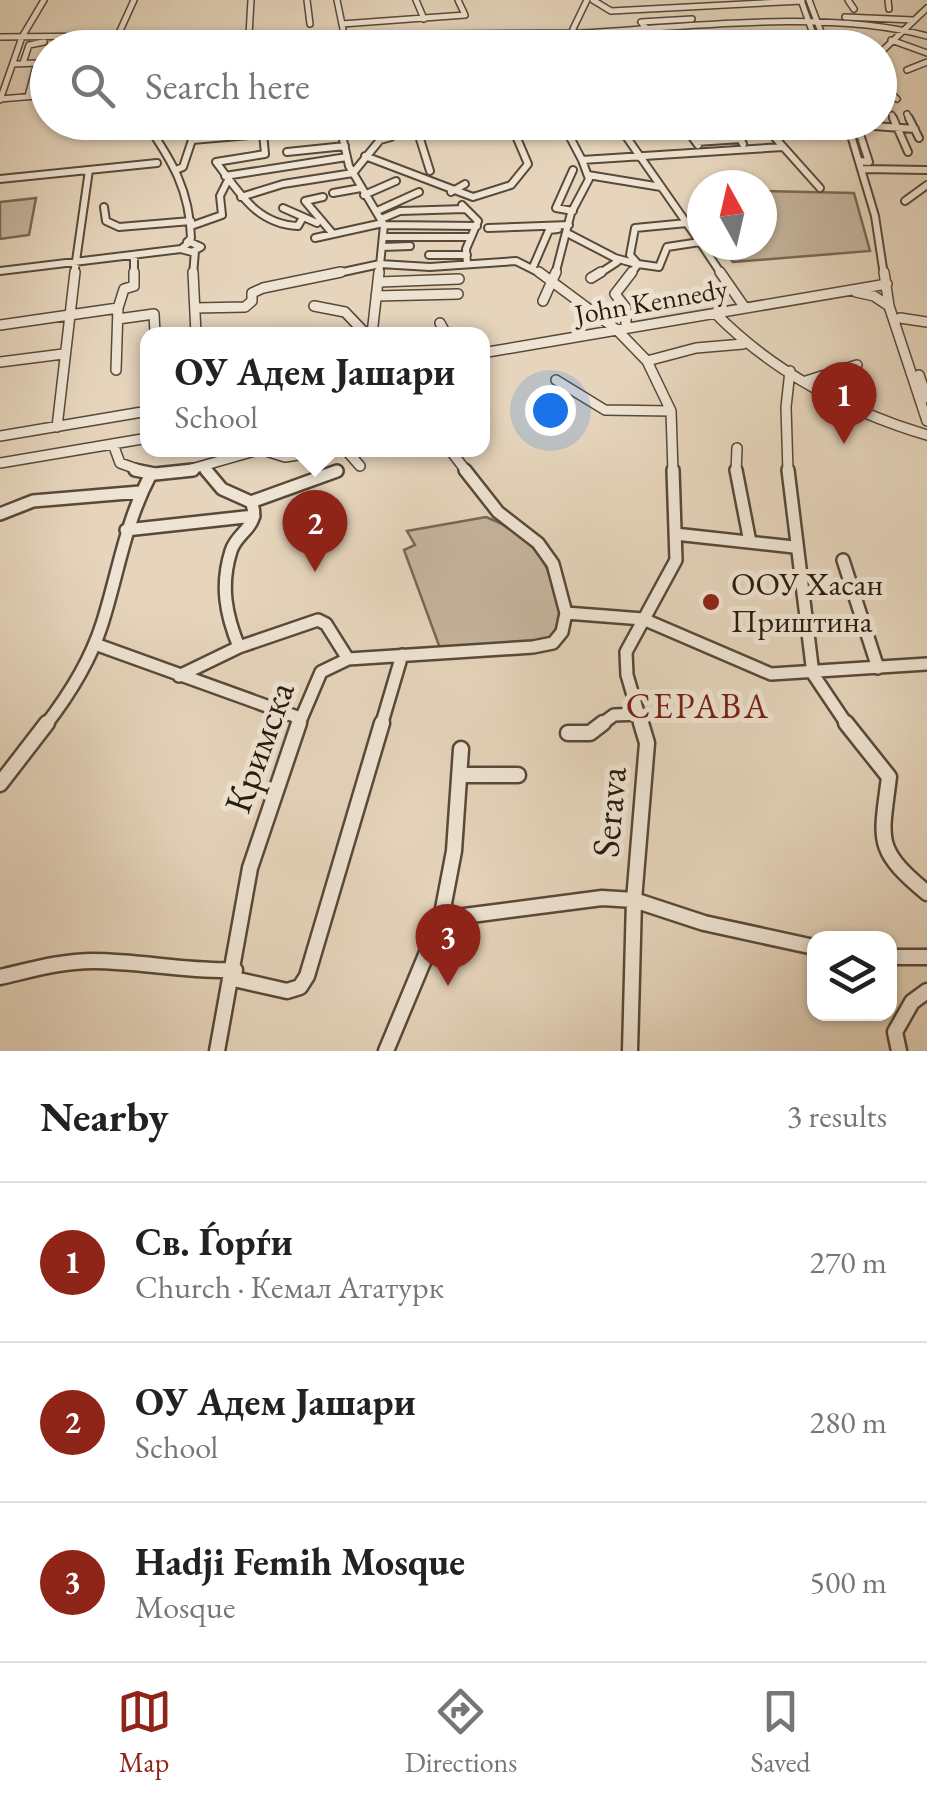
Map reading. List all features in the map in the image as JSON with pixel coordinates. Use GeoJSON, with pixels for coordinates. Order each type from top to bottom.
{"type":"FeatureCollection","features":[{"type":"Feature","properties":{"kind":"street"},"geometry":{"type":"LineString","coordinates":[[30,89],[28,96],[0,99],[22,37],[44,0]]}},
{"type":"Feature","properties":{"kind":"street"},"geometry":{"type":"LineString","coordinates":[[124,30],[134,0]]}},
{"type":"Feature","properties":{"kind":"street"},"geometry":{"type":"LineString","coordinates":[[249,30],[251,0]]}},
{"type":"Feature","properties":{"kind":"street"},"geometry":{"type":"LineString","coordinates":[[307,0],[310,24]]}},
{"type":"Feature","properties":{"kind":"street"},"geometry":{"type":"LineString","coordinates":[[337,0],[343,30]]}},
{"type":"Feature","properties":{"kind":"street"},"geometry":{"type":"LineString","coordinates":[[416,0],[424,18]]}},
{"type":"Feature","properties":{"kind":"street"},"geometry":{"type":"LineString","coordinates":[[342,24],[465,15],[458,0]]}},
{"type":"Feature","properties":{"kind":"street"},"geometry":{"type":"LineString","coordinates":[[576,30],[590,0],[611,11],[802,0],[812,30]]}},
{"type":"Feature","properties":{"kind":"street"},"geometry":{"type":"LineString","coordinates":[[649,0],[656,8]]}},
{"type":"Feature","properties":{"kind":"street"},"geometry":{"type":"LineString","coordinates":[[809,0],[821,30]]}},
{"type":"Feature","properties":{"kind":"street"},"geometry":{"type":"LineString","coordinates":[[848,0],[854,10]]}},
{"type":"Feature","properties":{"kind":"street"},"geometry":{"type":"LineString","coordinates":[[888,0],[889,9]]}},
{"type":"Feature","properties":{"kind":"street"},"geometry":{"type":"LineString","coordinates":[[752,1],[775,22]]}},
{"type":"Feature","properties":{"kind":"street"},"geometry":{"type":"LineString","coordinates":[[647,29],[641,22],[694,20],[680,7]]}},
{"type":"Feature","properties":{"kind":"street"},"geometry":{"type":"LineString","coordinates":[[897,33],[927,8]]}},
{"type":"Feature","properties":{"kind":"street"},"geometry":{"type":"LineString","coordinates":[[844,17],[913,20]]}},
{"type":"Feature","properties":{"kind":"street"},"geometry":{"type":"LineString","coordinates":[[630,30],[775,22],[901,29],[927,36]]}},
{"type":"Feature","properties":{"kind":"street"},"geometry":{"type":"LineString","coordinates":[[0,38],[30,37]]}},
{"type":"Feature","properties":{"kind":"street"},"geometry":{"type":"LineString","coordinates":[[897,42],[927,53]]}},
{"type":"Feature","properties":{"kind":"street"},"geometry":{"type":"LineString","coordinates":[[23,63],[30,45]]}},
{"type":"Feature","properties":{"kind":"street"},"geometry":{"type":"LineString","coordinates":[[907,70],[927,62]]}},
{"type":"Feature","properties":{"kind":"street"},"geometry":{"type":"LineString","coordinates":[[12,64],[30,63]]}},
{"type":"Feature","properties":{"kind":"street"},"geometry":{"type":"LineString","coordinates":[[907,114],[919,138]]}},
{"type":"Feature","properties":{"kind":"street"},"geometry":{"type":"LineString","coordinates":[[908,152],[898,128],[915,129]]}},
{"type":"Feature","properties":{"kind":"street"},"geometry":{"type":"LineString","coordinates":[[158,140],[178,168],[190,195],[189,247],[196,327]]}},
{"type":"Feature","properties":{"kind":"street"},"geometry":{"type":"LineString","coordinates":[[178,168],[184,167],[192,140]]}},
{"type":"Feature","properties":{"kind":"street"},"geometry":{"type":"LineString","coordinates":[[215,140],[220,150]]}},
{"type":"Feature","properties":{"kind":"street"},"geometry":{"type":"LineString","coordinates":[[263,140],[265,154],[216,162],[241,197],[272,223],[298,226],[302,218]]}},
{"type":"Feature","properties":{"kind":"street"},"geometry":{"type":"LineString","coordinates":[[343,140],[352,173],[381,220],[379,282],[370,327]]}},
{"type":"Feature","properties":{"kind":"street"},"geometry":{"type":"LineString","coordinates":[[241,197],[283,184],[352,173],[380,140]]}},
{"type":"Feature","properties":{"kind":"street"},"geometry":{"type":"LineString","coordinates":[[420,140],[430,171]]}},
{"type":"Feature","properties":{"kind":"street"},"geometry":{"type":"LineString","coordinates":[[365,156],[404,168],[454,193],[473,197],[511,185],[528,164],[518,140]]}},
{"type":"Feature","properties":{"kind":"street"},"geometry":{"type":"LineString","coordinates":[[543,301],[587,173],[571,140]]}},
{"type":"Feature","properties":{"kind":"street"},"geometry":{"type":"LineString","coordinates":[[629,140],[687,223]]}},
{"type":"Feature","properties":{"kind":"street"},"geometry":{"type":"LineString","coordinates":[[696,142],[725,140]]}},
{"type":"Feature","properties":{"kind":"street"},"geometry":{"type":"LineString","coordinates":[[741,140],[746,150]]}},
{"type":"Feature","properties":{"kind":"street"},"geometry":{"type":"LineString","coordinates":[[777,140],[820,188]]}},
{"type":"Feature","properties":{"kind":"street"},"geometry":{"type":"LineString","coordinates":[[853,140],[890,306],[927,422]]}},
{"type":"Feature","properties":{"kind":"street"},"geometry":{"type":"LineString","coordinates":[[861,165],[869,162],[862,140]]}},
{"type":"Feature","properties":{"kind":"street"},"geometry":{"type":"LineString","coordinates":[[696,142],[704,152]]}},
{"type":"Feature","properties":{"kind":"street"},"geometry":{"type":"LineString","coordinates":[[287,152],[345,146]]}},
{"type":"Feature","properties":{"kind":"street"},"geometry":{"type":"LineString","coordinates":[[582,160],[783,147]]}},
{"type":"Feature","properties":{"kind":"street"},"geometry":{"type":"LineString","coordinates":[[227,177],[348,157]]}},
{"type":"Feature","properties":{"kind":"street"},"geometry":{"type":"LineString","coordinates":[[564,163],[573,170],[660,187]]}},
{"type":"Feature","properties":{"kind":"street"},"geometry":{"type":"LineString","coordinates":[[0,179],[157,164]]}},
{"type":"Feature","properties":{"kind":"street"},"geometry":{"type":"LineString","coordinates":[[861,165],[927,170]]}},
{"type":"Feature","properties":{"kind":"street"},"geometry":{"type":"LineString","coordinates":[[57,427],[62,354],[89,170]]}},
{"type":"Feature","properties":{"kind":"street"},"geometry":{"type":"LineString","coordinates":[[573,170],[556,208],[573,212]]}},
{"type":"Feature","properties":{"kind":"street"},"geometry":{"type":"LineString","coordinates":[[104,207],[106,221],[119,227],[191,223],[222,215],[220,196],[227,177]]}},
{"type":"Feature","properties":{"kind":"street"},"geometry":{"type":"LineString","coordinates":[[333,193],[363,192],[396,181]]}},
{"type":"Feature","properties":{"kind":"street"},"geometry":{"type":"LineString","coordinates":[[454,193],[465,184]]}},
{"type":"Feature","properties":{"kind":"street"},"geometry":{"type":"LineString","coordinates":[[905,201],[927,184]]}},
{"type":"Feature","properties":{"kind":"street"},"geometry":{"type":"LineString","coordinates":[[381,220],[418,192]]}},
{"type":"Feature","properties":{"kind":"street"},"geometry":{"type":"LineString","coordinates":[[454,193],[481,227]]}},
{"type":"Feature","properties":{"kind":"street"},"geometry":{"type":"LineString","coordinates":[[323,197],[305,201],[318,222],[334,234]]}},
{"type":"Feature","properties":{"kind":"street"},"geometry":{"type":"LineString","coordinates":[[283,208],[318,222]]}},
{"type":"Feature","properties":{"kind":"street"},"geometry":{"type":"LineString","coordinates":[[315,238],[400,211],[465,209]]}},
{"type":"Feature","properties":{"kind":"street"},"geometry":{"type":"LineString","coordinates":[[381,220],[568,229],[617,262],[659,268],[667,247],[687,245]]}},
{"type":"Feature","properties":{"kind":"street"},"geometry":{"type":"LineString","coordinates":[[635,263],[630,255],[635,228],[687,223]]}},
{"type":"Feature","properties":{"kind":"street"},"geometry":{"type":"LineString","coordinates":[[467,259],[472,229],[481,227]]}},
{"type":"Feature","properties":{"kind":"street"},"geometry":{"type":"LineString","coordinates":[[429,254],[516,261],[534,267],[549,230],[568,229]]}},
{"type":"Feature","properties":{"kind":"street"},"geometry":{"type":"LineString","coordinates":[[382,242],[470,237]]}},
{"type":"Feature","properties":{"kind":"street"},"geometry":{"type":"LineString","coordinates":[[382,242],[410,246]]}},
{"type":"Feature","properties":{"kind":"street"},"geometry":{"type":"LineString","coordinates":[[0,271],[189,247]]}},
{"type":"Feature","properties":{"kind":"street"},"geometry":{"type":"LineString","coordinates":[[116,370],[118,314],[124,288],[134,286],[134,255]]}},
{"type":"Feature","properties":{"kind":"street"},"geometry":{"type":"LineString","coordinates":[[195,308],[245,307],[252,301],[252,293],[263,288],[380,264],[467,259]]}},
{"type":"Feature","properties":{"kind":"street"},"geometry":{"type":"LineString","coordinates":[[712,260],[744,308]]}},
{"type":"Feature","properties":{"kind":"street"},"geometry":{"type":"LineString","coordinates":[[590,278],[617,262]]}},
{"type":"Feature","properties":{"kind":"street"},"geometry":{"type":"LineString","coordinates":[[621,329],[626,308],[615,294],[635,263]]}},
{"type":"Feature","properties":{"kind":"street","name":"Serava"},"geometry":{"type":"LineString","coordinates":[[534,267],[621,329],[647,361],[671,411],[676,560],[626,652],[626,675],[647,743],[634,900],[630,1051]]}},
{"type":"Feature","properties":{"kind":"street"},"geometry":{"type":"LineString","coordinates":[[379,282],[459,279]]}},
{"type":"Feature","properties":{"kind":"street"},"geometry":{"type":"LineString","coordinates":[[886,284],[927,398]]}},
{"type":"Feature","properties":{"kind":"street","name":"John Kennedy"},"geometry":{"type":"LineString","coordinates":[[490,352],[886,284]]}},
{"type":"Feature","properties":{"kind":"street"},"geometry":{"type":"LineString","coordinates":[[845,290],[874,296],[890,306]]}},
{"type":"Feature","properties":{"kind":"street"},"geometry":{"type":"LineString","coordinates":[[376,296],[458,294]]}},
{"type":"Feature","properties":{"kind":"street"},"geometry":{"type":"LineString","coordinates":[[735,294],[765,304]]}},
{"type":"Feature","properties":{"kind":"street"},"geometry":{"type":"LineString","coordinates":[[735,294],[719,313],[743,344],[887,423],[927,435]]}},
{"type":"Feature","properties":{"kind":"street"},"geometry":{"type":"LineString","coordinates":[[314,306],[337,308],[356,317],[364,327]]}},
{"type":"Feature","properties":{"kind":"street"},"geometry":{"type":"LineString","coordinates":[[0,325],[68,316],[154,314],[155,327]]}},
{"type":"Feature","properties":{"kind":"street"},"geometry":{"type":"LineString","coordinates":[[900,318],[927,322]]}},
{"type":"Feature","properties":{"kind":"street"},"geometry":{"type":"LineString","coordinates":[[440,323],[442,327]]}},
{"type":"Feature","properties":{"kind":"street"},"geometry":{"type":"LineString","coordinates":[[647,361],[696,348],[743,344]]}},
{"type":"Feature","properties":{"kind":"street"},"geometry":{"type":"LineString","coordinates":[[0,362],[62,354]]}},
{"type":"Feature","properties":{"kind":"street"},"geometry":{"type":"LineString","coordinates":[[806,381],[858,366]]}},
{"type":"Feature","properties":{"kind":"street"},"geometry":{"type":"LineString","coordinates":[[790,371],[786,407],[794,547],[813,674],[855,737],[889,777],[882,822],[885,854],[894,867],[927,893]]}},
{"type":"Feature","properties":{"kind":"street"},"geometry":{"type":"LineString","coordinates":[[556,380],[605,410],[671,411]]}},
{"type":"Feature","properties":{"kind":"street"},"geometry":{"type":"LineString","coordinates":[[0,436],[140,412]]}},
{"type":"Feature","properties":{"kind":"street"},"geometry":{"type":"LineString","coordinates":[[0,464],[140,439]]}},
{"type":"Feature","properties":{"kind":"street"},"geometry":{"type":"LineString","coordinates":[[113,444],[120,463],[150,476],[204,468],[239,457]]}},
{"type":"Feature","properties":{"kind":"street"},"geometry":{"type":"LineString","coordinates":[[737,448],[736,481],[750,542]]}},
{"type":"Feature","properties":{"kind":"street"},"geometry":{"type":"LineString","coordinates":[[352,457],[360,466]]}},
{"type":"Feature","properties":{"kind":"street"},"geometry":{"type":"LineString","coordinates":[[179,676],[239,647],[318,620],[326,624],[348,659],[553,643],[562,632],[566,613],[546,552],[498,512],[456,457]]}},
{"type":"Feature","properties":{"kind":"street"},"geometry":{"type":"LineString","coordinates":[[465,468],[466,457]]}},
{"type":"Feature","properties":{"kind":"street"},"geometry":{"type":"LineString","coordinates":[[204,468],[222,489],[251,502],[337,472]]}},
{"type":"Feature","properties":{"kind":"street"},"geometry":{"type":"LineString","coordinates":[[0,784],[58,706],[95,644],[126,530],[150,476]]}},
{"type":"Feature","properties":{"kind":"street"},"geometry":{"type":"LineString","coordinates":[[0,514],[33,501],[140,492]]}},
{"type":"Feature","properties":{"kind":"street"},"geometry":{"type":"LineString","coordinates":[[239,647],[224,610],[230,555],[254,516],[251,502]]}},
{"type":"Feature","properties":{"kind":"street"},"geometry":{"type":"LineString","coordinates":[[126,530],[254,516]]}},
{"type":"Feature","properties":{"kind":"street"},"geometry":{"type":"LineString","coordinates":[[675,534],[794,547]]}},
{"type":"Feature","properties":{"kind":"street"},"geometry":{"type":"LineString","coordinates":[[843,560],[878,668]]}},
{"type":"Feature","properties":{"kind":"street"},"geometry":{"type":"LineString","coordinates":[[566,613],[642,619],[771,674],[927,664]]}},
{"type":"Feature","properties":{"kind":"street"},"geometry":{"type":"LineString","coordinates":[[95,644],[300,718]]}},
{"type":"Feature","properties":{"kind":"street"},"geometry":{"type":"LineString","coordinates":[[0,977],[66,962],[234,974],[287,991],[300,988],[308,976],[402,655]]}},
{"type":"Feature","properties":{"kind":"street","name":"Кримска"},"geometry":{"type":"LineString","coordinates":[[217,1051],[250,870],[300,718],[321,672],[348,659]]}},
{"type":"Feature","properties":{"kind":"street"},"geometry":{"type":"LineString","coordinates":[[568,733],[590,733],[614,715],[641,714]]}},
{"type":"Feature","properties":{"kind":"street"},"geometry":{"type":"LineString","coordinates":[[388,1043],[440,918],[454,851],[461,749]]}},
{"type":"Feature","properties":{"kind":"street"},"geometry":{"type":"LineString","coordinates":[[460,774],[518,775]]}},
{"type":"Feature","properties":{"kind":"street"},"geometry":{"type":"LineString","coordinates":[[440,918],[602,898],[634,900],[704,923],[807,945]]}},
{"type":"Feature","properties":{"kind":"street"},"geometry":{"type":"LineString","coordinates":[[897,957],[927,956]]}},
{"type":"Feature","properties":{"kind":"street"},"geometry":{"type":"LineString","coordinates":[[899,1051],[895,1032],[912,1002],[927,990]]}},
{"type":"Feature","properties":{"kind":"shaded area"},"geometry":{"type":"Polygon","coordinates":[[[777,191],[854,193],[870,251],[777,258],[777,191]]]}},
{"type":"Feature","properties":{"kind":"shaded area"},"geometry":{"type":"Polygon","coordinates":[[[36,198],[29,235],[0,239],[0,202],[36,198]]]}},
{"type":"Feature","properties":{"kind":"shaded area"},"geometry":{"type":"Polygon","coordinates":[[[486,517],[518,534],[539,554],[562,616],[552,637],[532,644],[441,651],[404,550],[415,545],[407,531],[486,517]]]}},
{"type":"Feature","properties":{"kind":"place","name":"Св. Ѓорѓи"},"geometry":{"type":"Point","coordinates":[844,444]}},
{"type":"Feature","properties":{"kind":"place","name":"ОУ Адем Јашари"},"geometry":{"type":"Point","coordinates":[315,572]}},
{"type":"Feature","properties":{"kind":"place","name":"ООУ Хасан Приштина"},"geometry":{"type":"Point","coordinates":[711,602]}},
{"type":"Feature","properties":{"kind":"place","name":"Hadji Femih Mosque"},"geometry":{"type":"Point","coordinates":[448,986]}},
{"type":"Feature","properties":{"kind":"district","name":"СЕРАВА"},"geometry":{"type":"Point","coordinates":[698,706]}}]}
